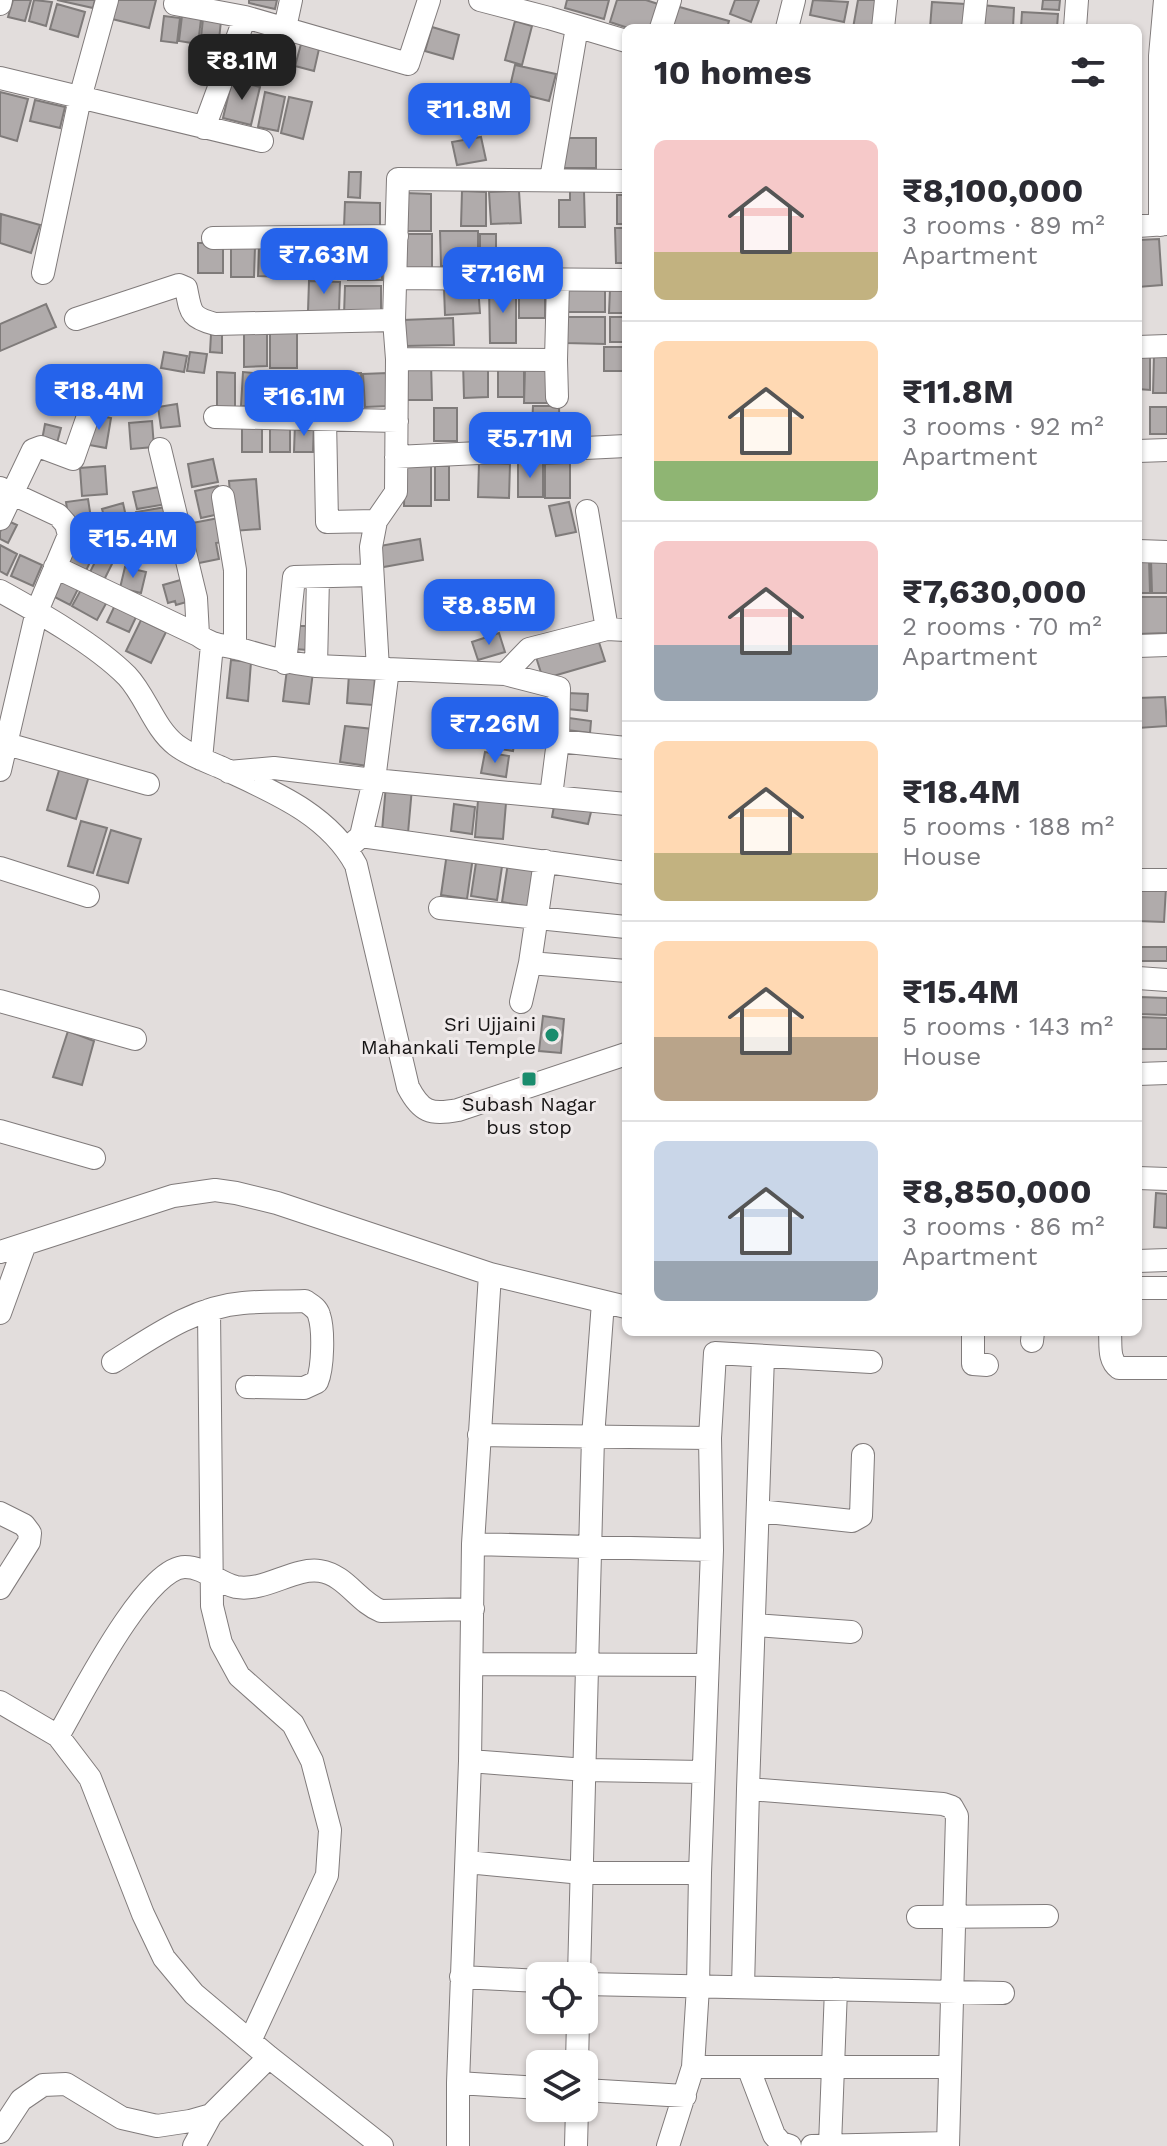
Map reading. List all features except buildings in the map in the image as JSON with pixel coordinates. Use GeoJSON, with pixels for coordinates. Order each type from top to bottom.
{"type":"FeatureCollection","features":[{"type":"Feature","properties":{"kind":"street"},"geometry":{"type":"LineString","coordinates":[[43,273],[80,98],[107,0]]}},
{"type":"Feature","properties":{"kind":"street"},"geometry":{"type":"LineString","coordinates":[[285,28],[291,0]]}},
{"type":"Feature","properties":{"kind":"street"},"geometry":{"type":"LineString","coordinates":[[175,4],[245,17],[408,64],[429,0]]}},
{"type":"Feature","properties":{"kind":"street"},"geometry":{"type":"LineString","coordinates":[[480,0],[552,9],[577,27],[622,40]]}},
{"type":"Feature","properties":{"kind":"street"},"geometry":{"type":"LineString","coordinates":[[662,24],[670,0]]}},
{"type":"Feature","properties":{"kind":"street"},"geometry":{"type":"LineString","coordinates":[[788,24],[794,0]]}},
{"type":"Feature","properties":{"kind":"street"},"geometry":{"type":"LineString","coordinates":[[883,24],[886,0]]}},
{"type":"Feature","properties":{"kind":"street"},"geometry":{"type":"LineString","coordinates":[[973,24],[976,0]]}},
{"type":"Feature","properties":{"kind":"street"},"geometry":{"type":"LineString","coordinates":[[1075,24],[1077,0]]}},
{"type":"Feature","properties":{"kind":"street"},"geometry":{"type":"LineString","coordinates":[[1155,225],[1149,55],[1165,0]]}},
{"type":"Feature","properties":{"kind":"street"},"geometry":{"type":"LineString","coordinates":[[204,128],[245,17]]}},
{"type":"Feature","properties":{"kind":"street"},"geometry":{"type":"LineString","coordinates":[[551,179],[577,27]]}},
{"type":"Feature","properties":{"kind":"street"},"geometry":{"type":"LineString","coordinates":[[0,78],[262,141]]}},
{"type":"Feature","properties":{"kind":"street"},"geometry":{"type":"LineString","coordinates":[[622,181],[398,179],[394,320],[397,359],[396,492],[376,521],[371,547],[371,575],[383,669],[374,780],[354,842],[356,865],[408,1087],[415,1100],[426,1110],[440,1113],[458,1110],[622,1055]]}},
{"type":"Feature","properties":{"kind":"street"},"geometry":{"type":"LineString","coordinates":[[213,238],[397,236]]}},
{"type":"Feature","properties":{"kind":"street"},"geometry":{"type":"LineString","coordinates":[[396,278],[622,280]]}},
{"type":"Feature","properties":{"kind":"street"},"geometry":{"type":"LineString","coordinates":[[557,397],[558,281]]}},
{"type":"Feature","properties":{"kind":"street"},"geometry":{"type":"LineString","coordinates":[[76,319],[179,285],[186,288],[193,315],[198,320],[215,324],[394,320]]}},
{"type":"Feature","properties":{"kind":"street"},"geometry":{"type":"LineString","coordinates":[[1142,347],[1167,346]]}},
{"type":"Feature","properties":{"kind":"street"},"geometry":{"type":"LineString","coordinates":[[397,359],[556,360]]}},
{"type":"Feature","properties":{"kind":"street"},"geometry":{"type":"LineString","coordinates":[[215,417],[397,421]]}},
{"type":"Feature","properties":{"kind":"street"},"geometry":{"type":"LineString","coordinates":[[0,519],[6,490],[33,450],[41,447],[73,459],[87,419]]}},
{"type":"Feature","properties":{"kind":"street"},"geometry":{"type":"LineString","coordinates":[[325,419],[327,522],[376,521]]}},
{"type":"Feature","properties":{"kind":"street"},"geometry":{"type":"LineString","coordinates":[[396,457],[622,446]]}},
{"type":"Feature","properties":{"kind":"street"},"geometry":{"type":"LineString","coordinates":[[160,449],[205,640],[201,759]]}},
{"type":"Feature","properties":{"kind":"street"},"geometry":{"type":"LineString","coordinates":[[1142,451],[1167,450]]}},
{"type":"Feature","properties":{"kind":"street"},"geometry":{"type":"LineString","coordinates":[[0,770],[37,611],[69,535],[66,524],[58,515],[6,490]]}},
{"type":"Feature","properties":{"kind":"street"},"geometry":{"type":"LineString","coordinates":[[223,497],[235,570],[235,648]]}},
{"type":"Feature","properties":{"kind":"street"},"geometry":{"type":"LineString","coordinates":[[505,674],[529,649],[617,629],[587,511]]}},
{"type":"Feature","properties":{"kind":"street"},"geometry":{"type":"LineString","coordinates":[[1142,551],[1167,552]]}},
{"type":"Feature","properties":{"kind":"street"},"geometry":{"type":"LineString","coordinates":[[55,567],[205,640],[285,663],[505,674],[559,688],[558,741],[551,796]]}},
{"type":"Feature","properties":{"kind":"street"},"geometry":{"type":"LineString","coordinates":[[285,663],[294,577],[371,575]]}},
{"type":"Feature","properties":{"kind":"street"},"geometry":{"type":"LineString","coordinates":[[316,666],[318,577]]}},
{"type":"Feature","properties":{"kind":"street"},"geometry":{"type":"LineString","coordinates":[[0,591],[37,611],[110,660],[129,679],[164,733],[176,745],[292,802],[331,832],[354,842],[545,861],[622,872]]}},
{"type":"Feature","properties":{"kind":"street"},"geometry":{"type":"LineString","coordinates":[[1142,646],[1167,645]]}},
{"type":"Feature","properties":{"kind":"street"},"geometry":{"type":"LineString","coordinates":[[558,741],[622,748]]}},
{"type":"Feature","properties":{"kind":"street"},"geometry":{"type":"LineString","coordinates":[[4,743],[148,784]]}},
{"type":"Feature","properties":{"kind":"street"},"geometry":{"type":"LineString","coordinates":[[229,772],[274,768],[622,804]]}},
{"type":"Feature","properties":{"kind":"street"},"geometry":{"type":"LineString","coordinates":[[521,1002],[545,861]]}},
{"type":"Feature","properties":{"kind":"street"},"geometry":{"type":"LineString","coordinates":[[0,868],[88,896]]}},
{"type":"Feature","properties":{"kind":"street"},"geometry":{"type":"LineString","coordinates":[[1142,880],[1167,880]]}},
{"type":"Feature","properties":{"kind":"street"},"geometry":{"type":"LineString","coordinates":[[440,908],[622,927]]}},
{"type":"Feature","properties":{"kind":"street"},"geometry":{"type":"LineString","coordinates":[[530,963],[622,971]]}},
{"type":"Feature","properties":{"kind":"street"},"geometry":{"type":"LineString","coordinates":[[1142,978],[1167,980]]}},
{"type":"Feature","properties":{"kind":"street"},"geometry":{"type":"LineString","coordinates":[[0,1001],[135,1039]]}},
{"type":"Feature","properties":{"kind":"street"},"geometry":{"type":"LineString","coordinates":[[1142,1074],[1167,1073]]}},
{"type":"Feature","properties":{"kind":"street"},"geometry":{"type":"LineString","coordinates":[[0,1131],[94,1158]]}},
{"type":"Feature","properties":{"kind":"street"},"geometry":{"type":"LineString","coordinates":[[1142,1178],[1167,1179]]}},
{"type":"Feature","properties":{"kind":"street"},"geometry":{"type":"LineString","coordinates":[[0,1252],[173,1196],[215,1190],[277,1203],[490,1274],[622,1306]]}},
{"type":"Feature","properties":{"kind":"street"},"geometry":{"type":"LineString","coordinates":[[0,1313],[25,1244]]}},
{"type":"Feature","properties":{"kind":"street"},"geometry":{"type":"LineString","coordinates":[[1142,1261],[1167,1260]]}},
{"type":"Feature","properties":{"kind":"street"},"geometry":{"type":"LineString","coordinates":[[458,2146],[470,1761],[473,1544],[490,1274]]}},
{"type":"Feature","properties":{"kind":"street"},"geometry":{"type":"LineString","coordinates":[[1142,1288],[1167,1288]]}},
{"type":"Feature","properties":{"kind":"street"},"geometry":{"type":"LineString","coordinates":[[113,1362],[161,1332],[209,1310],[241,1303],[305,1301],[312,1305],[319,1314],[321,1332],[321,1374],[317,1382],[304,1388],[247,1387]]}},
{"type":"Feature","properties":{"kind":"street"},"geometry":{"type":"LineString","coordinates":[[579,1962],[593,1437],[603,1302]]}},
{"type":"Feature","properties":{"kind":"street"},"geometry":{"type":"LineString","coordinates":[[209,1310],[212,1606],[221,1643],[239,1676],[293,1724],[312,1761],[330,1830],[327,1875],[250,2041]]}},
{"type":"Feature","properties":{"kind":"street"},"geometry":{"type":"LineString","coordinates":[[973,1336],[973,1364],[987,1365]]}},
{"type":"Feature","properties":{"kind":"street"},"geometry":{"type":"LineString","coordinates":[[1110,1336],[1111,1356],[1119,1368],[1167,1368]]}},
{"type":"Feature","properties":{"kind":"street"},"geometry":{"type":"LineString","coordinates":[[668,2146],[693,2067],[698,1987],[712,1550],[710,1438],[715,1353],[871,1362]]}},
{"type":"Feature","properties":{"kind":"street"},"geometry":{"type":"LineString","coordinates":[[743,1987],[763,1356]]}},
{"type":"Feature","properties":{"kind":"street"},"geometry":{"type":"LineString","coordinates":[[479,1435],[710,1438]]}},
{"type":"Feature","properties":{"kind":"street"},"geometry":{"type":"LineString","coordinates":[[758,1511],[857,1519],[861,1516],[863,1455]]}},
{"type":"Feature","properties":{"kind":"street"},"geometry":{"type":"LineString","coordinates":[[0,1513],[24,1525],[30,1533],[29,1542],[0,1588]]}},
{"type":"Feature","properties":{"kind":"street"},"geometry":{"type":"LineString","coordinates":[[473,1544],[712,1550]]}},
{"type":"Feature","properties":{"kind":"street"},"geometry":{"type":"LineString","coordinates":[[58,1736],[125,1621],[148,1592],[175,1568],[188,1567],[237,1587],[257,1587],[318,1570],[336,1575],[369,1607],[381,1611],[473,1609]]}},
{"type":"Feature","properties":{"kind":"street"},"geometry":{"type":"LineString","coordinates":[[754,1625],[851,1632]]}},
{"type":"Feature","properties":{"kind":"street"},"geometry":{"type":"LineString","coordinates":[[472,1664],[707,1665]]}},
{"type":"Feature","properties":{"kind":"street"},"geometry":{"type":"LineString","coordinates":[[5,1711],[58,1736],[90,1778],[143,1914],[164,1958],[194,1994],[269,2057],[356,2138],[382,2146]]}},
{"type":"Feature","properties":{"kind":"street"},"geometry":{"type":"LineString","coordinates":[[470,1761],[586,1770],[703,1772]]}},
{"type":"Feature","properties":{"kind":"street"},"geometry":{"type":"LineString","coordinates":[[748,1789],[943,1804],[952,1807],[957,1816],[948,2145],[812,2146]]}},
{"type":"Feature","properties":{"kind":"street"},"geometry":{"type":"LineString","coordinates":[[467,1862],[582,1873],[700,1873]]}},
{"type":"Feature","properties":{"kind":"street"},"geometry":{"type":"LineString","coordinates":[[918,1917],[1047,1916]]}},
{"type":"Feature","properties":{"kind":"street"},"geometry":{"type":"LineString","coordinates":[[461,1977],[526,1980]]}},
{"type":"Feature","properties":{"kind":"street"},"geometry":{"type":"LineString","coordinates":[[598,1984],[1003,1993]]}},
{"type":"Feature","properties":{"kind":"street"},"geometry":{"type":"LineString","coordinates":[[830,2145],[836,1989]]}},
{"type":"Feature","properties":{"kind":"street"},"geometry":{"type":"LineString","coordinates":[[194,2146],[211,2115],[269,2057]]}},
{"type":"Feature","properties":{"kind":"street"},"geometry":{"type":"LineString","coordinates":[[693,2067],[950,2067]]}},
{"type":"Feature","properties":{"kind":"street"},"geometry":{"type":"LineString","coordinates":[[748,2067],[774,2135],[781,2143],[790,2146]]}},
{"type":"Feature","properties":{"kind":"street"},"geometry":{"type":"LineString","coordinates":[[458,2083],[526,2087]]}},
{"type":"Feature","properties":{"kind":"street"},"geometry":{"type":"LineString","coordinates":[[0,2132],[21,2100],[43,2085],[66,2084],[122,2118],[157,2126],[211,2115]]}},
{"type":"Feature","properties":{"kind":"street"},"geometry":{"type":"LineString","coordinates":[[598,2091],[685,2096]]}},
{"type":"Feature","properties":{"kind":"street"},"geometry":{"type":"LineString","coordinates":[[576,2146],[577,2122]]}},
{"type":"Feature","properties":{"kind":"place","name":"Sri Ujjaini Mahankali Temple"},"geometry":{"type":"Point","coordinates":[552,1035]}},
{"type":"Feature","properties":{"kind":"place","name":"Subash Nagar bus stop"},"geometry":{"type":"Point","coordinates":[529,1079]}}]}
